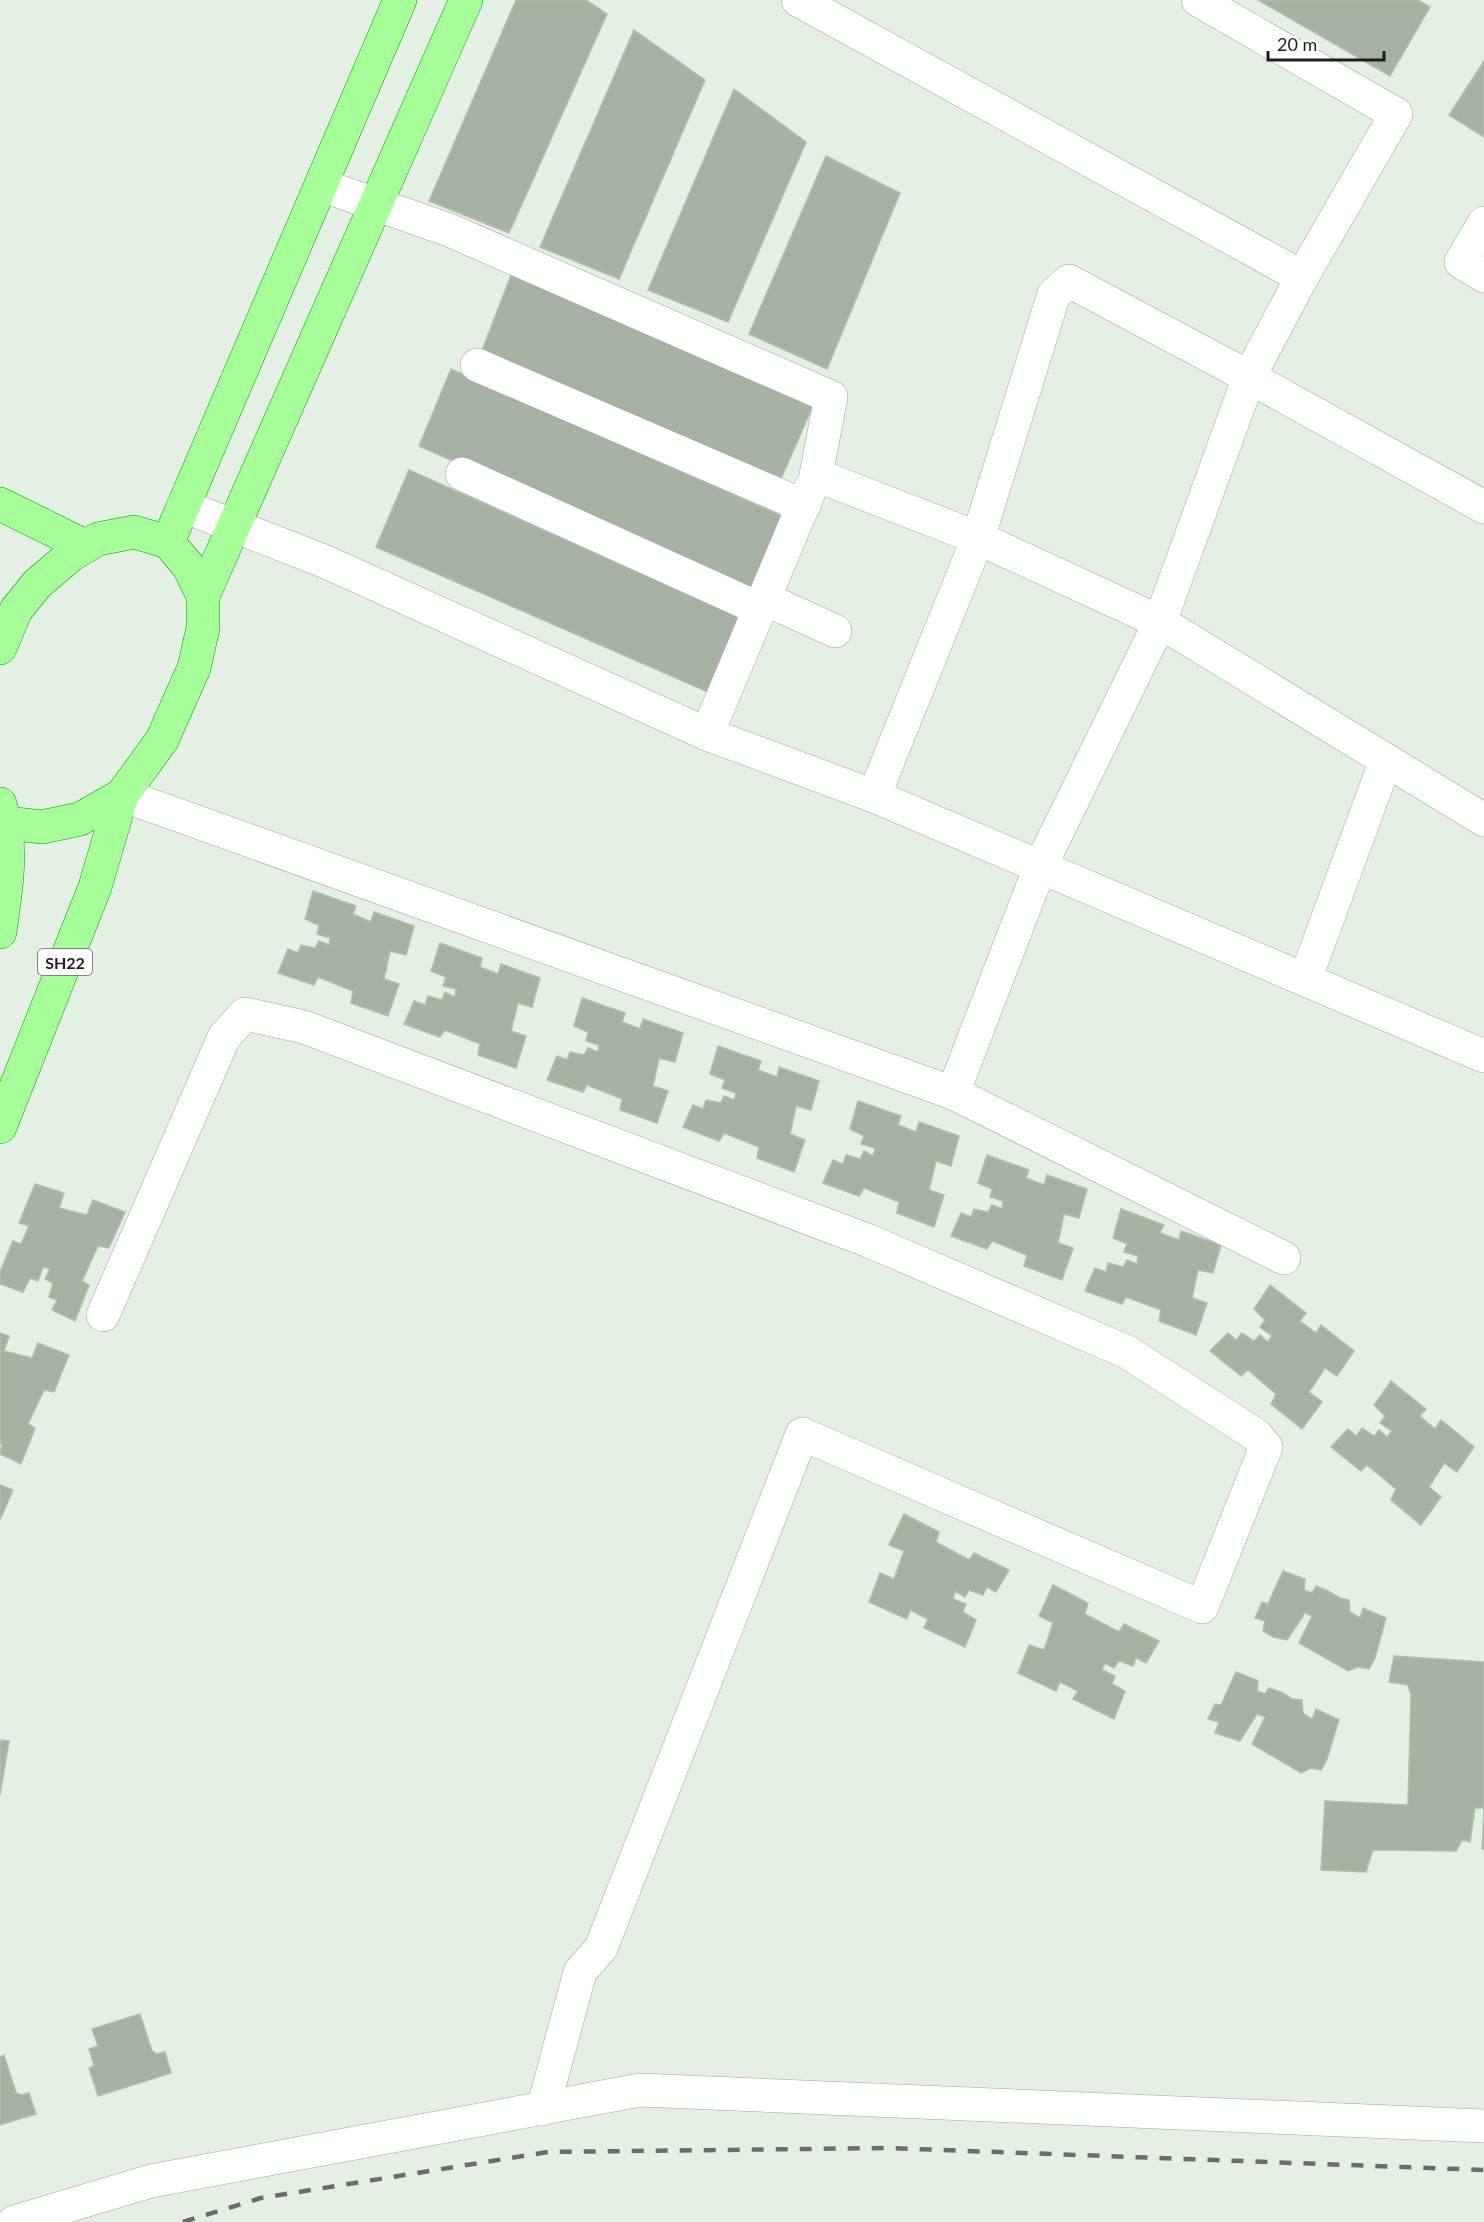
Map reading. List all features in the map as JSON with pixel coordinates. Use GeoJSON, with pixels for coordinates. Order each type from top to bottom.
{"type":"FeatureCollection","features":[{"type":"Feature","properties":{"kind":"main road"},"geometry":{"type":"LineString","coordinates":[[168,542],[400,0]]}},
{"type":"Feature","properties":{"kind":"main road"},"geometry":{"type":"LineString","coordinates":[[0,932],[9,869],[1,819],[42,827],[80,819],[122,795],[162,740],[194,668],[203,628],[204,596],[466,0]]}},
{"type":"Feature","properties":{"kind":"main road"},"geometry":{"type":"LineString","coordinates":[[0,504],[85,546]]}},
{"type":"Feature","properties":{"kind":"main road"},"geometry":{"type":"LineString","coordinates":[[0,648],[16,610],[37,584],[70,555],[98,539],[134,532],[168,542],[189,567],[204,596]]}},
{"type":"Feature","properties":{"kind":"main road","name":"SH22"},"geometry":{"type":"LineString","coordinates":[[0,1127],[95,887],[122,795]]}},
{"type":"Feature","properties":{"kind":"street"},"geometry":{"type":"LineString","coordinates":[[798,0],[1302,277]]}},
{"type":"Feature","properties":{"kind":"street"},"geometry":{"type":"LineString","coordinates":[[953,1093],[1040,867],[1160,622],[1249,376],[1302,277],[1396,114],[1198,0]]}},
{"type":"Feature","properties":{"kind":"street"},"geometry":{"type":"LineString","coordinates":[[321,185],[449,230],[831,397],[816,475],[707,734]]}},
{"type":"Feature","properties":{"kind":"street"},"geometry":{"type":"LineString","coordinates":[[1484,223],[1461,262],[1484,276]]}},
{"type":"Feature","properties":{"kind":"street"},"geometry":{"type":"LineString","coordinates":[[874,796],[978,538],[1054,294],[1069,281],[1249,376],[1484,507]]}},
{"type":"Feature","properties":{"kind":"street"},"geometry":{"type":"LineString","coordinates":[[477,365],[804,506]]}},
{"type":"Feature","properties":{"kind":"street"},"geometry":{"type":"LineString","coordinates":[[462,474],[762,604],[835,631]]}},
{"type":"Feature","properties":{"kind":"street"},"geometry":{"type":"LineString","coordinates":[[816,475],[978,538],[1160,622],[1484,820]]}},
{"type":"Feature","properties":{"kind":"street"},"geometry":{"type":"LineString","coordinates":[[183,506],[326,562],[707,734],[874,796],[1484,1056]]}},
{"type":"Feature","properties":{"kind":"street"},"geometry":{"type":"LineString","coordinates":[[1305,980],[1386,760]]}},
{"type":"Feature","properties":{"kind":"street"},"geometry":{"type":"LineString","coordinates":[[122,795],[953,1093],[1284,1258]]}},
{"type":"Feature","properties":{"kind":"street"},"geometry":{"type":"LineString","coordinates":[[104,1315],[224,1037],[245,1014],[304,1027],[880,1246],[1127,1352],[1256,1435],[1266,1447],[1202,1606],[802,1434],[601,1948],[580,1972],[543,2109]]}},
{"type":"Feature","properties":{"kind":"street"},"geometry":{"type":"LineString","coordinates":[[14,2222],[151,2181],[640,2090],[1484,2126]]}},
{"type":"Feature","properties":{"kind":"building"},"geometry":{"type":"Polygon","coordinates":[[[516,0],[586,0],[607,14],[509,233],[429,201],[516,0]]]}},
{"type":"Feature","properties":{"kind":"building"},"geometry":{"type":"Polygon","coordinates":[[[1258,0],[1418,0],[1430,7],[1390,76],[1258,0]]]}},
{"type":"Feature","properties":{"kind":"building"},"geometry":{"type":"Polygon","coordinates":[[[634,30],[705,80],[619,279],[540,247],[634,30]]]}},
{"type":"Feature","properties":{"kind":"building"},"geometry":{"type":"Polygon","coordinates":[[[1484,61],[1484,137],[1449,115],[1484,61]]]}},
{"type":"Feature","properties":{"kind":"building"},"geometry":{"type":"Polygon","coordinates":[[[734,89],[806,142],[728,322],[648,290],[734,89]]]}},
{"type":"Feature","properties":{"kind":"building"},"geometry":{"type":"Polygon","coordinates":[[[826,156],[900,193],[827,369],[749,334],[826,156]]]}},
{"type":"Feature","properties":{"kind":"building"},"geometry":{"type":"Polygon","coordinates":[[[512,273],[813,406],[780,481],[482,350],[512,273]]]}},
{"type":"Feature","properties":{"kind":"building"},"geometry":{"type":"Polygon","coordinates":[[[451,369],[784,517],[751,592],[419,446],[451,369]]]}},
{"type":"Feature","properties":{"kind":"building"},"geometry":{"type":"Polygon","coordinates":[[[409,470],[741,618],[708,692],[376,547],[409,470]]]}},
{"type":"Feature","properties":{"kind":"building"},"geometry":{"type":"Polygon","coordinates":[[[313,891],[356,906],[353,914],[371,922],[374,912],[414,926],[406,955],[390,951],[384,979],[399,984],[388,1016],[351,1003],[353,991],[318,977],[314,985],[278,973],[288,949],[298,953],[301,945],[315,948],[319,941],[329,945],[330,938],[317,934],[319,925],[305,919],[313,891]]]}},
{"type":"Feature","properties":{"kind":"building"},"geometry":{"type":"Polygon","coordinates":[[[440,943],[482,958],[480,967],[498,974],[501,964],[540,978],[532,1007],[518,1003],[511,1031],[526,1036],[516,1068],[478,1055],[480,1044],[445,1030],[440,1037],[404,1024],[414,1001],[425,1005],[428,996],[442,1000],[445,992],[455,997],[456,989],[443,986],[446,977],[431,971],[440,943]]]}},
{"type":"Feature","properties":{"kind":"building"},"geometry":{"type":"Polygon","coordinates":[[[582,998],[625,1013],[622,1022],[640,1029],[643,1019],[683,1033],[675,1062],[659,1058],[653,1086],[668,1091],[657,1123],[620,1110],[622,1099],[587,1085],[583,1092],[547,1080],[557,1056],[567,1060],[570,1052],[584,1055],[588,1048],[598,1052],[599,1045],[586,1041],[588,1032],[574,1026],[582,998]]]}},
{"type":"Feature","properties":{"kind":"building"},"geometry":{"type":"Polygon","coordinates":[[[718,1046],[761,1061],[758,1070],[777,1077],[779,1067],[819,1081],[811,1110],[796,1106],[790,1134],[805,1140],[794,1172],[757,1158],[759,1147],[724,1133],[719,1141],[683,1127],[693,1105],[703,1109],[706,1100],[721,1103],[724,1096],[734,1100],[736,1093],[722,1088],[725,1080],[710,1074],[718,1046]]]}},
{"type":"Feature","properties":{"kind":"building"},"geometry":{"type":"Polygon","coordinates":[[[858,1101],[901,1116],[898,1125],[916,1132],[919,1122],[959,1136],[951,1166],[936,1161],[929,1190],[944,1195],[934,1227],[897,1213],[899,1202],[864,1188],[859,1196],[823,1183],[833,1160],[843,1164],[846,1155],[860,1159],[864,1151],[873,1156],[875,1148],[861,1144],[864,1136],[850,1129],[858,1101]]]}},
{"type":"Feature","properties":{"kind":"building"},"geometry":{"type":"Polygon","coordinates":[[[987,1155],[1029,1170],[1026,1178],[1044,1185],[1047,1175],[1087,1189],[1079,1218],[1064,1214],[1058,1243],[1073,1248],[1062,1280],[1024,1266],[1027,1255],[992,1241],[987,1249],[951,1236],[961,1213],[971,1217],[974,1209],[988,1212],[992,1205],[1002,1209],[1003,1201],[990,1197],[992,1189],[978,1183],[987,1155]]]}},
{"type":"Feature","properties":{"kind":"building"},"geometry":{"type":"Polygon","coordinates":[[[35,1184],[64,1193],[59,1208],[87,1215],[93,1200],[125,1212],[109,1248],[98,1246],[82,1281],[89,1285],[75,1321],[52,1310],[57,1300],[49,1297],[53,1283],[45,1279],[50,1269],[43,1267],[38,1281],[30,1278],[23,1292],[0,1284],[0,1272],[13,1241],[21,1244],[29,1226],[19,1223],[35,1184]]]}},
{"type":"Feature","properties":{"kind":"building"},"geometry":{"type":"Polygon","coordinates":[[[1121,1209],[1164,1225],[1160,1233],[1179,1240],[1181,1231],[1221,1245],[1213,1273],[1198,1270],[1192,1298],[1207,1303],[1196,1335],[1159,1321],[1161,1310],[1126,1297],[1122,1304],[1085,1291],[1095,1268],[1106,1272],[1108,1263],[1123,1267],[1127,1260],[1137,1264],[1138,1256],[1124,1252],[1127,1244],[1113,1238],[1121,1209]]]}},
{"type":"Feature","properties":{"kind":"building"},"geometry":{"type":"Polygon","coordinates":[[[1270,1285],[1306,1313],[1300,1321],[1316,1333],[1321,1325],[1354,1351],[1337,1376],[1325,1368],[1309,1392],[1322,1402],[1302,1429],[1271,1404],[1276,1394],[1248,1370],[1241,1376],[1210,1351],[1228,1333],[1236,1340],[1242,1333],[1254,1341],[1260,1335],[1268,1342],[1272,1336],[1260,1327],[1265,1320],[1254,1309],[1270,1285]]]}},
{"type":"Feature","properties":{"kind":"building"},"geometry":{"type":"Polygon","coordinates":[[[0,1333],[9,1336],[4,1351],[32,1358],[38,1343],[69,1355],[54,1392],[44,1390],[28,1424],[35,1428],[21,1464],[0,1454],[2,1444],[0,1443],[0,1333]]]}},
{"type":"Feature","properties":{"kind":"building"},"geometry":{"type":"Polygon","coordinates":[[[1391,1381],[1426,1409],[1420,1416],[1435,1429],[1441,1420],[1474,1447],[1457,1472],[1444,1463],[1429,1487],[1441,1497],[1421,1525],[1391,1500],[1396,1489],[1367,1465],[1361,1471],[1331,1447],[1348,1429],[1356,1436],[1362,1428],[1374,1436],[1379,1430],[1387,1437],[1392,1431],[1380,1423],[1385,1416],[1374,1405],[1391,1381]]]}},
{"type":"Feature","properties":{"kind":"building"},"geometry":{"type":"Polygon","coordinates":[[[0,1485],[13,1490],[0,1520],[0,1485]]]}},
{"type":"Feature","properties":{"kind":"building"},"geometry":{"type":"Polygon","coordinates":[[[904,1514],[939,1532],[936,1542],[969,1560],[974,1553],[1009,1570],[996,1592],[987,1587],[983,1595],[969,1590],[965,1597],[955,1591],[953,1599],[966,1604],[963,1612],[976,1620],[965,1647],[924,1628],[928,1619],[910,1610],[907,1619],[869,1602],[880,1573],[894,1579],[904,1551],[889,1545],[904,1514]]]}},
{"type":"Feature","properties":{"kind":"building"},"geometry":{"type":"Polygon","coordinates":[[[1283,1571],[1305,1579],[1304,1590],[1312,1593],[1316,1586],[1349,1600],[1350,1612],[1360,1618],[1363,1608],[1386,1618],[1375,1658],[1369,1669],[1358,1667],[1348,1671],[1299,1643],[1312,1616],[1305,1613],[1287,1640],[1273,1637],[1263,1631],[1265,1621],[1255,1618],[1262,1602],[1268,1604],[1283,1571]]]}},
{"type":"Feature","properties":{"kind":"building"},"geometry":{"type":"Polygon","coordinates":[[[1053,1585],[1088,1603],[1085,1614],[1119,1632],[1124,1624],[1159,1641],[1146,1663],[1136,1658],[1133,1666],[1119,1661],[1114,1668],[1105,1663],[1102,1670],[1115,1676],[1112,1684],[1125,1691],[1114,1719],[1073,1699],[1078,1691],[1060,1682],[1056,1691],[1018,1673],[1029,1645],[1044,1650],[1053,1623],[1039,1616],[1053,1585]]]}},
{"type":"Feature","properties":{"kind":"building"},"geometry":{"type":"Polygon","coordinates":[[[1394,1656],[1484,1662],[1484,1808],[1475,1808],[1470,1842],[1462,1840],[1456,1851],[1373,1850],[1366,1872],[1321,1870],[1325,1801],[1408,1805],[1411,1695],[1408,1685],[1389,1682],[1394,1656]]]}},
{"type":"Feature","properties":{"kind":"building"},"geometry":{"type":"Polygon","coordinates":[[[1236,1672],[1258,1681],[1257,1691],[1265,1694],[1269,1688],[1292,1699],[1302,1700],[1303,1713],[1312,1719],[1316,1709],[1339,1720],[1327,1759],[1321,1770],[1311,1768],[1301,1773],[1252,1744],[1265,1717],[1257,1714],[1240,1741],[1215,1733],[1219,1722],[1208,1719],[1215,1704],[1221,1705],[1236,1672]]]}},
{"type":"Feature","properties":{"kind":"building"},"geometry":{"type":"Polygon","coordinates":[[[0,1740],[9,1741],[0,1795],[0,1740]]]}},
{"type":"Feature","properties":{"kind":"building"},"geometry":{"type":"Polygon","coordinates":[[[1484,1808],[1484,1849],[1482,1849],[1484,1808]]]}},
{"type":"Feature","properties":{"kind":"building"},"geometry":{"type":"Polygon","coordinates":[[[140,2014],[152,2051],[157,2054],[165,2052],[171,2073],[98,2096],[89,2068],[94,2066],[89,2049],[98,2046],[92,2029],[140,2014]]]}},
{"type":"Feature","properties":{"kind":"building"},"geometry":{"type":"Polygon","coordinates":[[[4,2055],[16,2093],[21,2095],[29,2093],[36,2114],[0,2125],[0,2057],[4,2055]]]}},
{"type":"Feature","properties":{"kind":"railway"},"geometry":{"type":"LineString","coordinates":[[183,2222],[261,2198],[548,2152],[888,2148],[1484,2170]]}}]}
